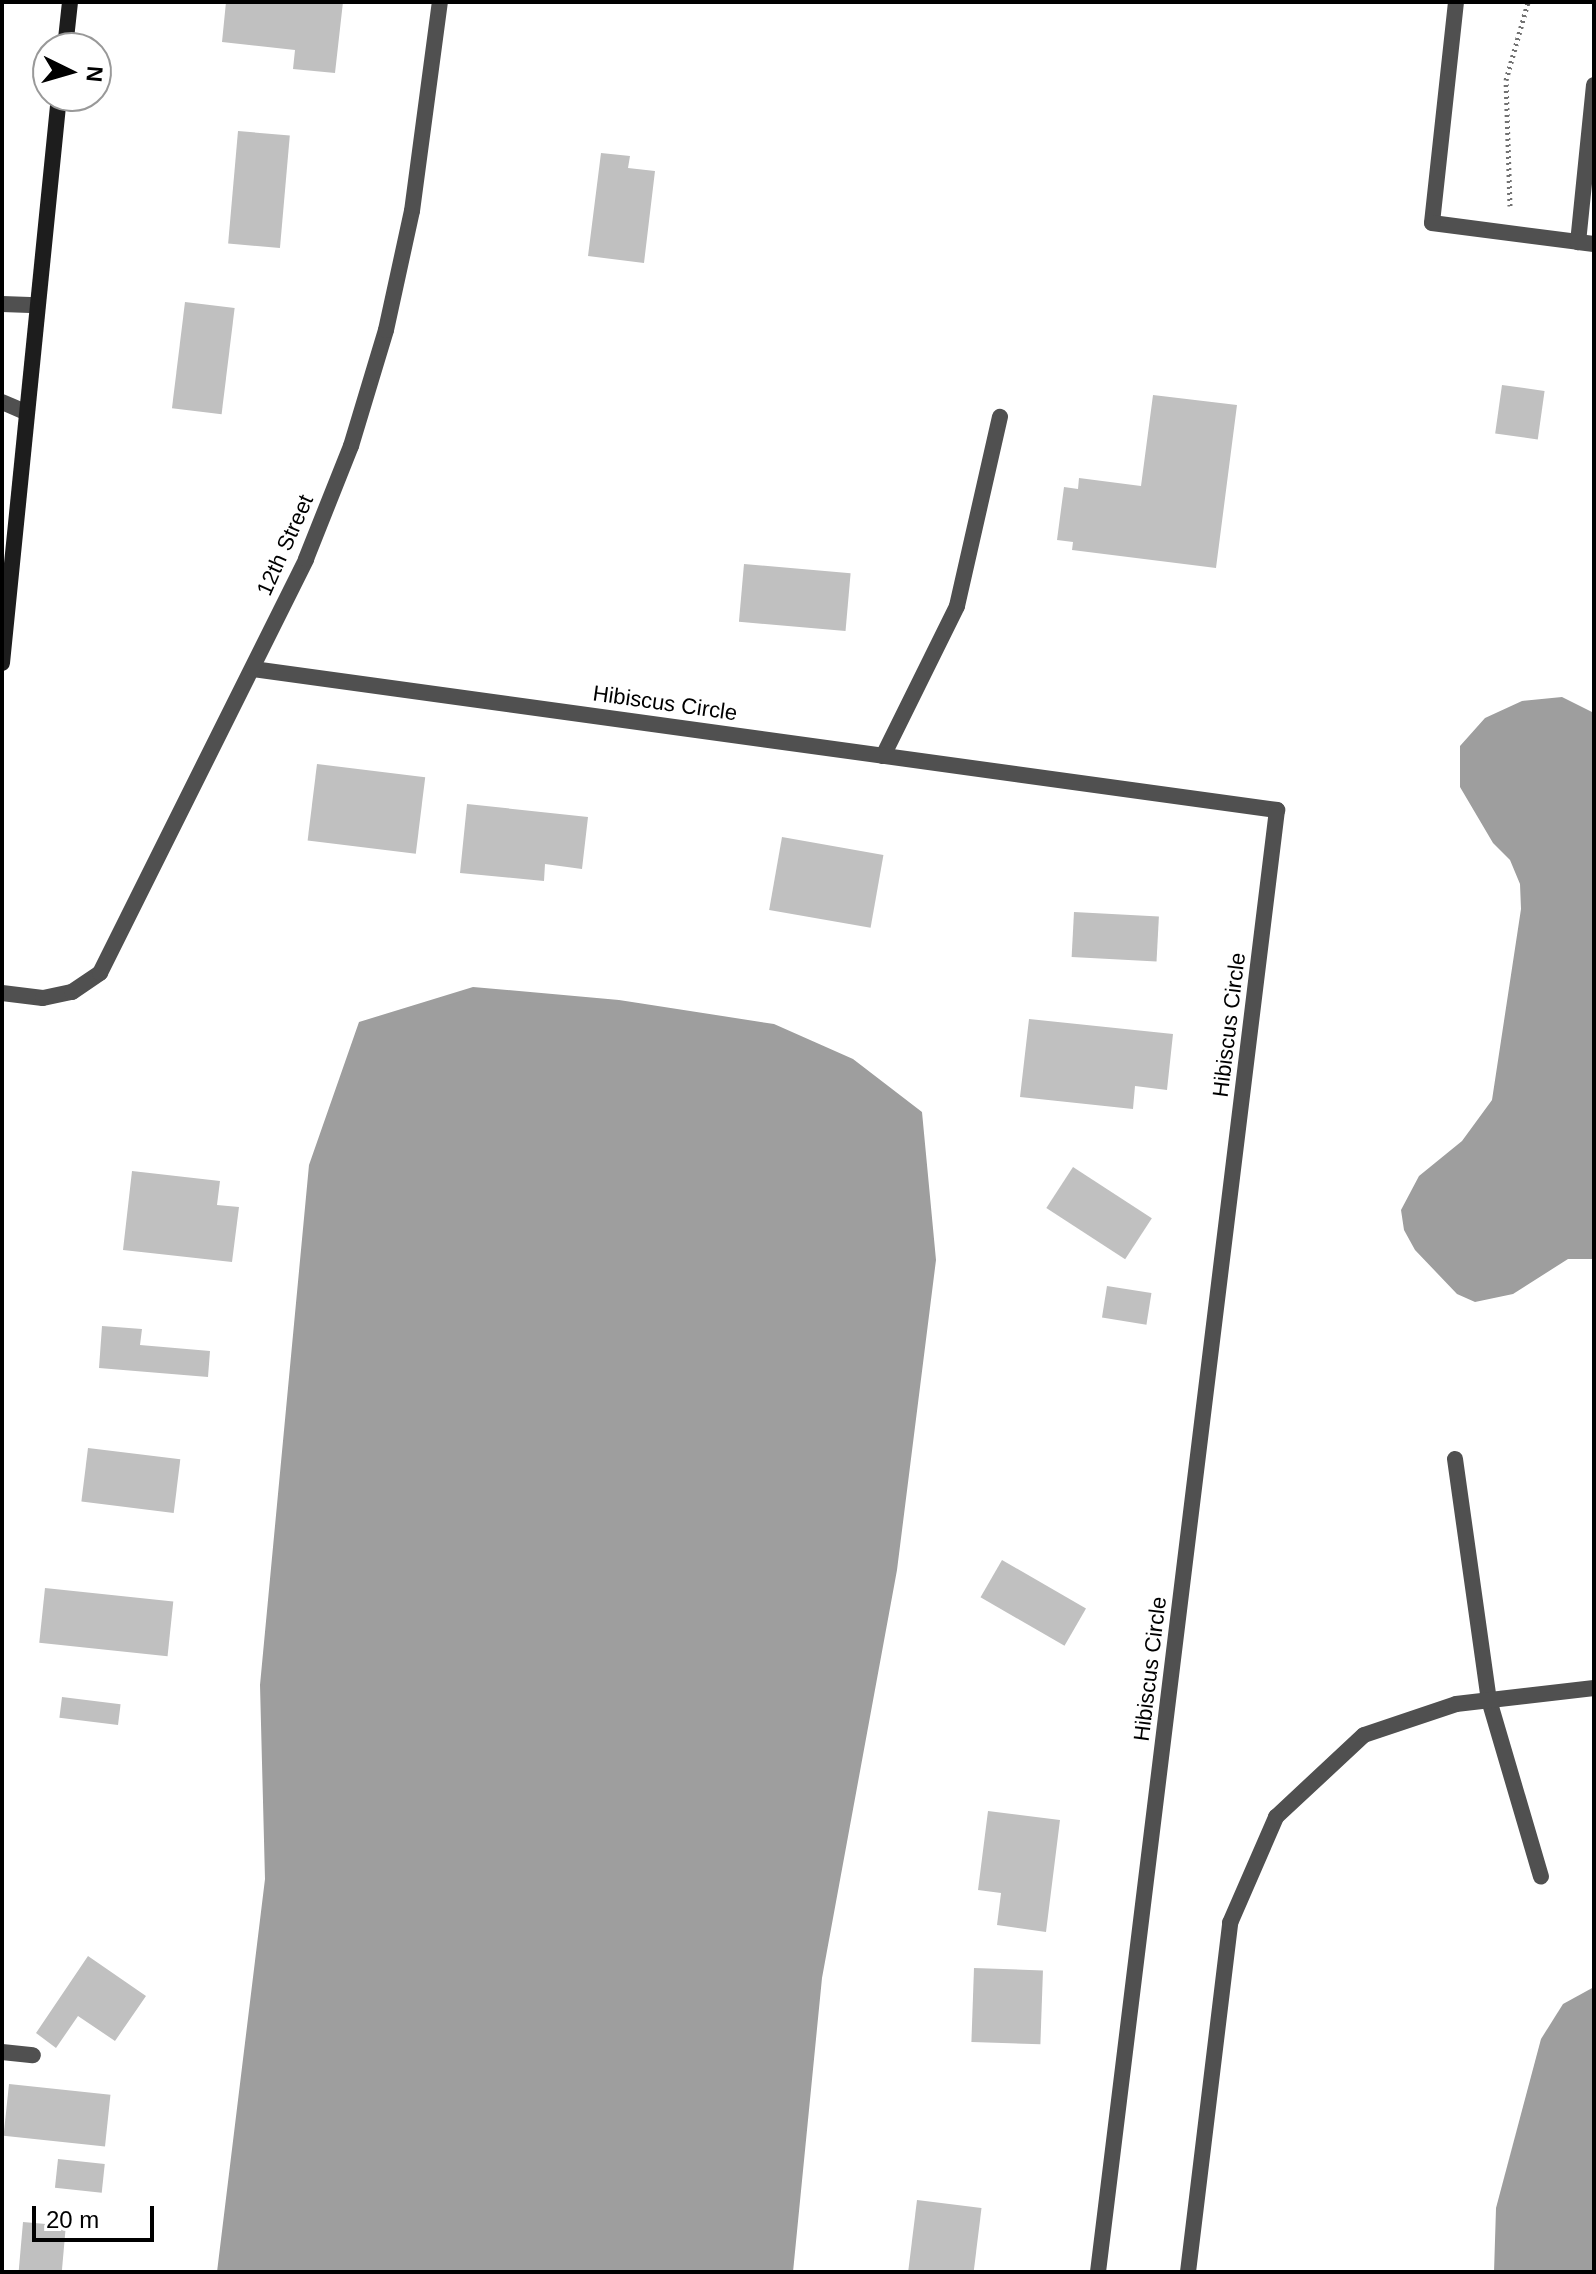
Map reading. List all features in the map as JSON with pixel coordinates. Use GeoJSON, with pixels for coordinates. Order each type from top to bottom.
{"type":"FeatureCollection","features":[{"type":"Feature","properties":{"kind":"street"},"geometry":{"type":"LineString","coordinates":[[67,32],[70,2]]}},
{"type":"Feature","properties":{"kind":"street","name":"12th Street"},"geometry":{"type":"LineString","coordinates":[[2,993],[43,998],[72,992],[100,973],[306,559],[351,446],[386,330],[412,211],[440,2]]}},
{"type":"Feature","properties":{"kind":"street"},"geometry":{"type":"LineString","coordinates":[[1456,2],[1432,223],[1586,243],[1594,85]]}},
{"type":"Feature","properties":{"kind":"street"},"geometry":{"type":"LineString","coordinates":[[2,663],[57,112]]}},
{"type":"Feature","properties":{"kind":"street"},"geometry":{"type":"LineString","coordinates":[[2,304],[37,305]]}},
{"type":"Feature","properties":{"kind":"street"},"geometry":{"type":"LineString","coordinates":[[2,402],[25,412]]}},
{"type":"Feature","properties":{"kind":"street"},"geometry":{"type":"LineString","coordinates":[[883,756],[957,606],[1000,417]]}},
{"type":"Feature","properties":{"kind":"street","name":"Hibiscus Circle"},"geometry":{"type":"LineString","coordinates":[[253,669],[1277,810],[1098,2272]]}},
{"type":"Feature","properties":{"kind":"street"},"geometry":{"type":"LineString","coordinates":[[1455,1459],[1489,1700],[1541,1877]]}},
{"type":"Feature","properties":{"kind":"street"},"geometry":{"type":"LineString","coordinates":[[1188,2272],[1230,1923],[1276,1817],[1364,1735],[1456,1704],[1594,1688]]}},
{"type":"Feature","properties":{"kind":"street"},"geometry":{"type":"LineString","coordinates":[[2,2052],[33,2055]]}},
{"type":"Feature","properties":{"kind":"path"},"geometry":{"type":"LineString","coordinates":[[1510,234],[1506,80],[1528,2]]}},
{"type":"Feature","properties":{"kind":"shaded area"},"geometry":{"type":"Polygon","coordinates":[[[1562,697],[1594,713],[1594,1259],[1568,1259],[1513,1294],[1475,1302],[1457,1294],[1415,1250],[1404,1230],[1401,1210],[1419,1176],[1462,1141],[1492,1100],[1521,909],[1520,884],[1510,860],[1493,843],[1460,787],[1460,746],[1485,718],[1522,701],[1562,697]]]}},
{"type":"Feature","properties":{"kind":"shaded area"},"geometry":{"type":"Polygon","coordinates":[[[473,987],[619,1000],[774,1024],[853,1059],[922,1112],[936,1260],[897,1570],[822,1978],[793,2272],[217,2272],[265,1879],[260,1685],[309,1165],[359,1022],[473,987]]]}},
{"type":"Feature","properties":{"kind":"shaded area"},"geometry":{"type":"Polygon","coordinates":[[[1594,1987],[1594,2272],[1494,2272],[1496,2208],[1541,2039],[1563,2004],[1594,1987]]]}},
{"type":"Feature","properties":{"kind":"building"},"geometry":{"type":"Polygon","coordinates":[[[226,2],[343,2],[335,73],[293,69],[295,50],[222,42],[226,2]]]}},
{"type":"Feature","properties":{"kind":"building"},"geometry":{"type":"Polygon","coordinates":[[[238,131],[290,136],[280,248],[228,244],[238,131]]]}},
{"type":"Feature","properties":{"kind":"building"},"geometry":{"type":"Polygon","coordinates":[[[601,153],[630,156],[628,168],[655,171],[644,263],[588,256],[601,153]]]}},
{"type":"Feature","properties":{"kind":"building"},"geometry":{"type":"Polygon","coordinates":[[[185,302],[235,308],[222,414],[172,408],[185,302]]]}},
{"type":"Feature","properties":{"kind":"building"},"geometry":{"type":"Polygon","coordinates":[[[1502,385],[1545,391],[1538,440],[1495,434],[1502,385]]]}},
{"type":"Feature","properties":{"kind":"building"},"geometry":{"type":"Polygon","coordinates":[[[1153,395],[1237,405],[1216,568],[1072,550],[1073,542],[1057,540],[1064,487],[1078,489],[1079,478],[1141,486],[1153,395]]]}},
{"type":"Feature","properties":{"kind":"building"},"geometry":{"type":"Polygon","coordinates":[[[744,564],[851,573],[846,631],[739,622],[744,564]]]}},
{"type":"Feature","properties":{"kind":"building"},"geometry":{"type":"Polygon","coordinates":[[[317,764],[425,777],[416,854],[308,840],[317,764]]]}},
{"type":"Feature","properties":{"kind":"building"},"geometry":{"type":"Polygon","coordinates":[[[467,804],[588,817],[582,869],[545,864],[544,881],[460,873],[467,804]]]}},
{"type":"Feature","properties":{"kind":"building"},"geometry":{"type":"Polygon","coordinates":[[[782,837],[883,855],[871,928],[769,910],[782,837]]]}},
{"type":"Feature","properties":{"kind":"building"},"geometry":{"type":"Polygon","coordinates":[[[1074,912],[1159,916],[1157,961],[1072,957],[1074,912]]]}},
{"type":"Feature","properties":{"kind":"building"},"geometry":{"type":"Polygon","coordinates":[[[1029,1019],[1173,1034],[1167,1090],[1135,1086],[1133,1109],[1020,1097],[1029,1019]]]}},
{"type":"Feature","properties":{"kind":"building"},"geometry":{"type":"Polygon","coordinates":[[[1073,1167],[1152,1218],[1125,1259],[1046,1208],[1073,1167]]]}},
{"type":"Feature","properties":{"kind":"building"},"geometry":{"type":"Polygon","coordinates":[[[132,1171],[220,1181],[217,1205],[239,1207],[232,1262],[123,1250],[132,1171]]]}},
{"type":"Feature","properties":{"kind":"building"},"geometry":{"type":"Polygon","coordinates":[[[1107,1286],[1151,1293],[1146,1325],[1102,1318],[1107,1286]]]}},
{"type":"Feature","properties":{"kind":"building"},"geometry":{"type":"Polygon","coordinates":[[[102,1326],[142,1329],[140,1345],[210,1351],[208,1377],[99,1368],[102,1326]]]}},
{"type":"Feature","properties":{"kind":"building"},"geometry":{"type":"Polygon","coordinates":[[[88,1448],[180,1459],[174,1513],[81,1502],[88,1448]]]}},
{"type":"Feature","properties":{"kind":"building"},"geometry":{"type":"Polygon","coordinates":[[[1002,1560],[1086,1608],[1065,1646],[980,1597],[1002,1560]]]}},
{"type":"Feature","properties":{"kind":"building"},"geometry":{"type":"Polygon","coordinates":[[[45,1588],[173,1601],[168,1656],[39,1643],[45,1588]]]}},
{"type":"Feature","properties":{"kind":"building"},"geometry":{"type":"Polygon","coordinates":[[[62,1697],[121,1704],[118,1725],[59,1718],[62,1697]]]}},
{"type":"Feature","properties":{"kind":"building"},"geometry":{"type":"Polygon","coordinates":[[[988,1811],[1060,1820],[1046,1932],[997,1925],[1001,1893],[978,1890],[988,1811]]]}},
{"type":"Feature","properties":{"kind":"building"},"geometry":{"type":"Polygon","coordinates":[[[88,1956],[146,1996],[115,2041],[78,2016],[56,2048],[36,2033],[88,1956]]]}},
{"type":"Feature","properties":{"kind":"building"},"geometry":{"type":"Polygon","coordinates":[[[974,1968],[1043,1970],[1040,2044],[971,2042],[974,1968]]]}},
{"type":"Feature","properties":{"kind":"building"},"geometry":{"type":"Polygon","coordinates":[[[9,2084],[110,2095],[105,2146],[4,2136],[9,2084]]]}},
{"type":"Feature","properties":{"kind":"building"},"geometry":{"type":"Polygon","coordinates":[[[58,2159],[105,2164],[102,2193],[55,2188],[58,2159]]]}},
{"type":"Feature","properties":{"kind":"building"},"geometry":{"type":"Polygon","coordinates":[[[917,2200],[982,2208],[974,2272],[908,2271],[917,2200]]]}},
{"type":"Feature","properties":{"kind":"building"},"geometry":{"type":"Polygon","coordinates":[[[23,2222],[66,2226],[62,2272],[19,2272],[23,2222]]]}}]}
